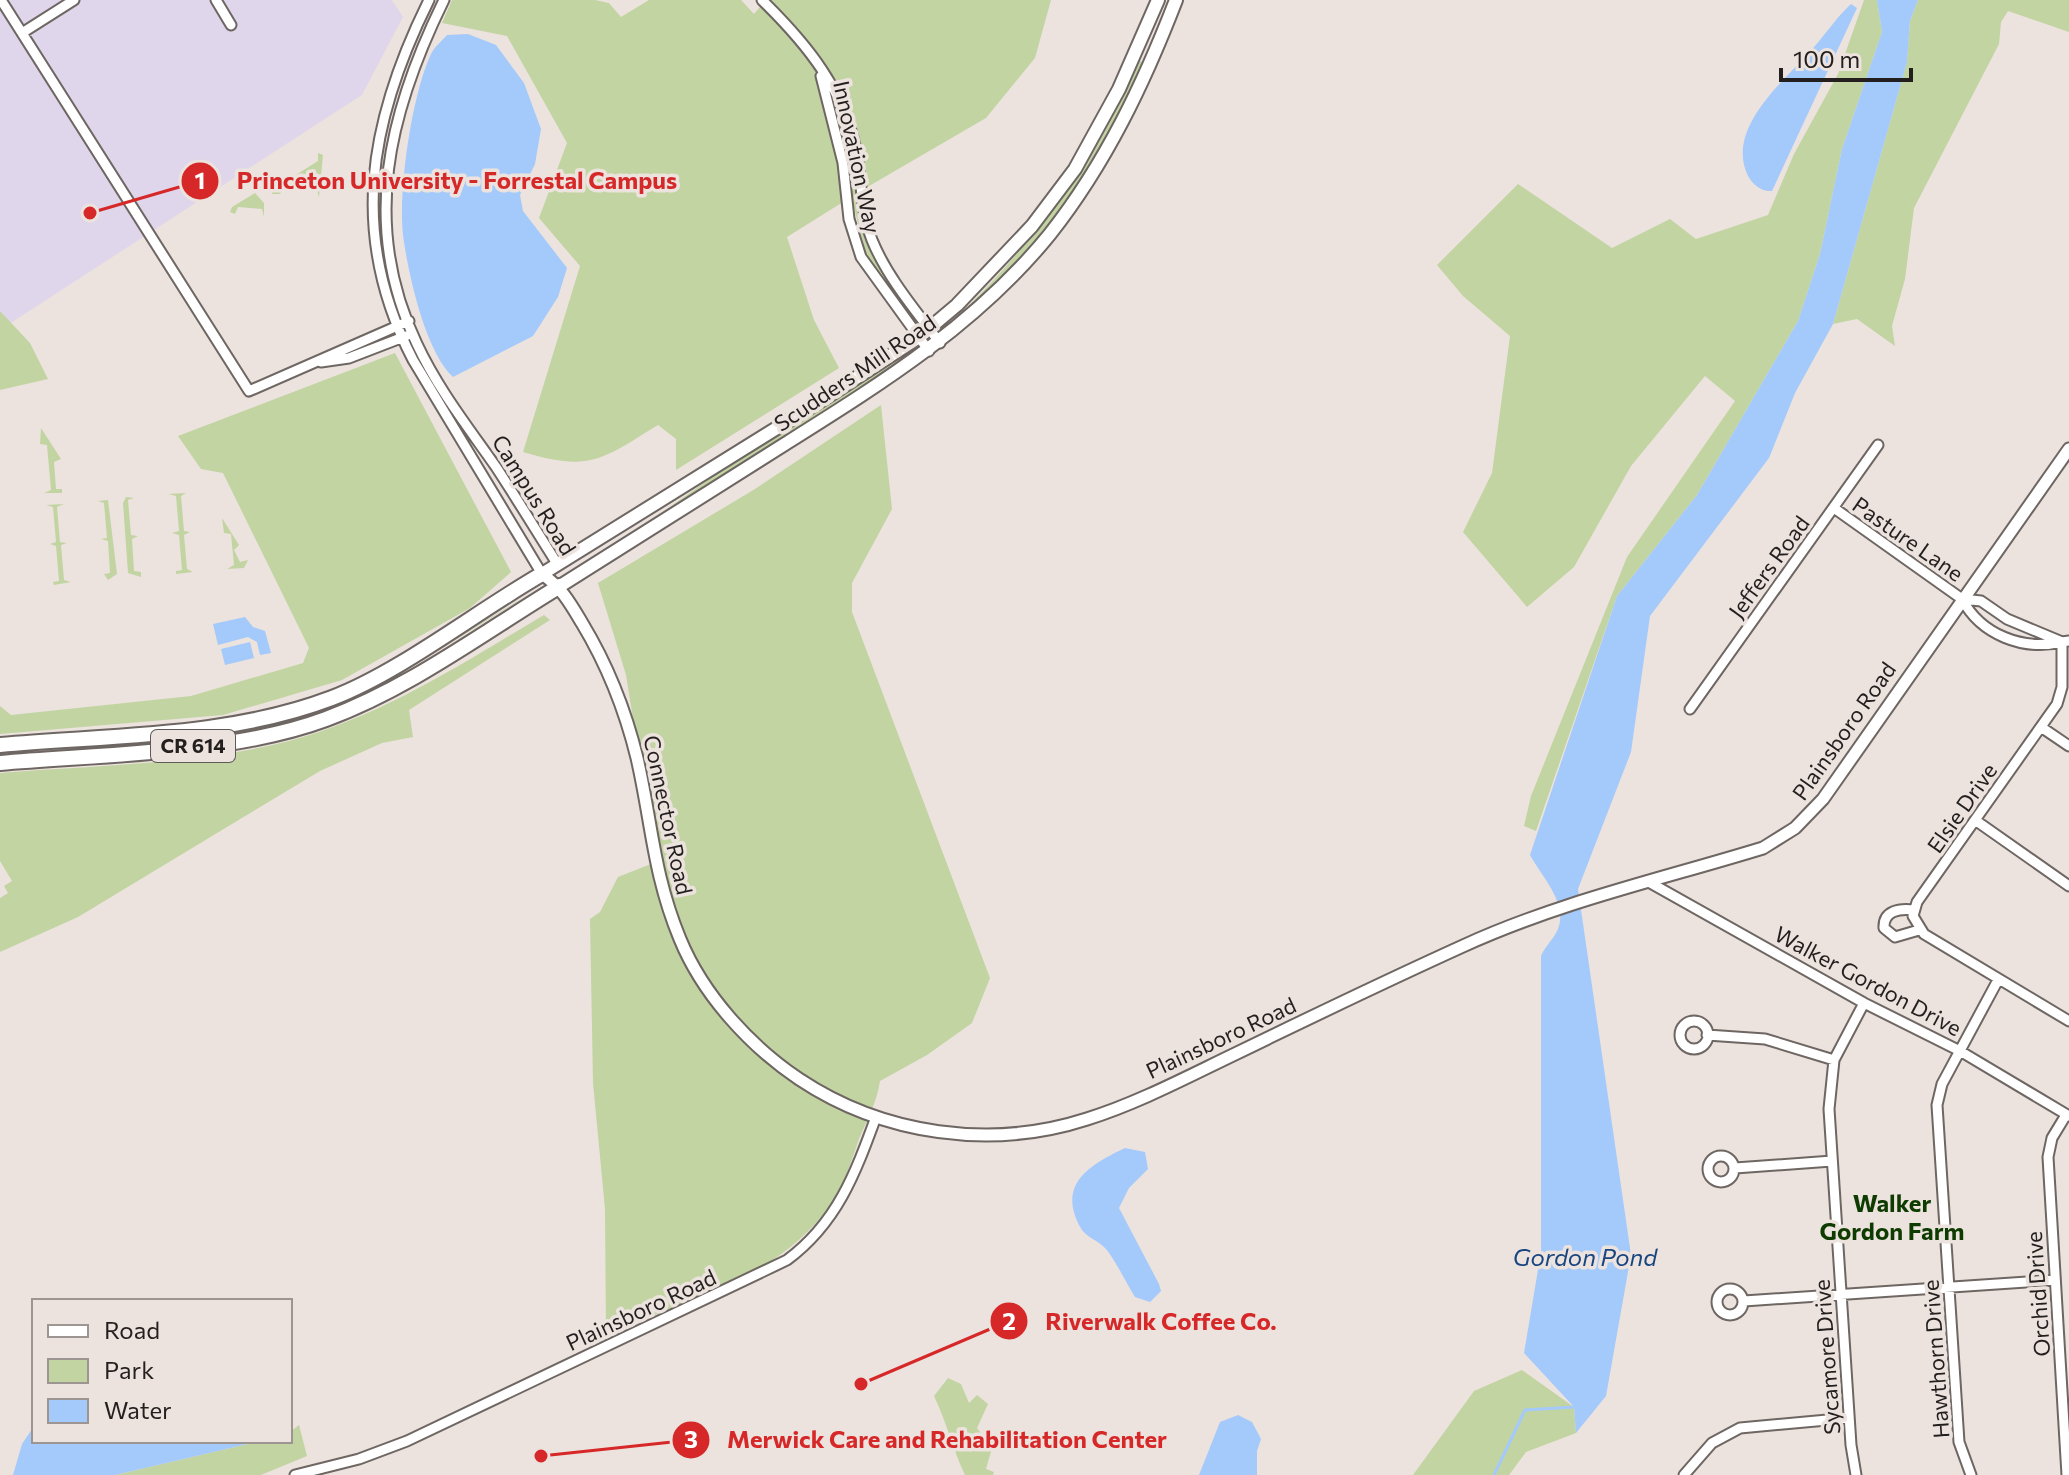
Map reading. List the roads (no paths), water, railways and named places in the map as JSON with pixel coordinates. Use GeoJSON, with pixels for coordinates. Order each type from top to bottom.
{"type":"FeatureCollection","features":[{"type":"Feature","properties":{"kind":"highway","name":"CR 614"},"geometry":{"type":"LineString","coordinates":[[146,734],[233,725],[285,714],[332,698],[368,680],[542,574]]}},
{"type":"Feature","properties":{"kind":"highway","name":"CR 614"},"geometry":{"type":"LineString","coordinates":[[0,763],[239,742],[323,720],[393,688],[560,586]]}},
{"type":"Feature","properties":{"kind":"highway"},"geometry":{"type":"LineString","coordinates":[[0,745],[146,734]]}},
{"type":"Feature","properties":{"kind":"highway"},"geometry":{"type":"LineString","coordinates":[[0,753],[118,742],[146,734]]}},
{"type":"Feature","properties":{"kind":"main road","name":"Scudders Mill Road"},"geometry":{"type":"LineString","coordinates":[[542,574],[924,333],[1007,255],[1075,169],[1119,89],[1158,0]]}},
{"type":"Feature","properties":{"kind":"main road","name":"Scudders Mill Road"},"geometry":{"type":"LineString","coordinates":[[560,586],[934,347],[1023,265],[1082,190],[1130,109],[1176,0]]}},
{"type":"Feature","properties":{"kind":"street"},"geometry":{"type":"LineString","coordinates":[[1,0],[249,391],[409,321]]}},
{"type":"Feature","properties":{"kind":"street"},"geometry":{"type":"LineString","coordinates":[[22,33],[74,0]]}},
{"type":"Feature","properties":{"kind":"street"},"geometry":{"type":"LineString","coordinates":[[216,0],[231,25]]}},
{"type":"Feature","properties":{"kind":"street","name":"Campus Road"},"geometry":{"type":"LineString","coordinates":[[429,0],[390,87],[375,161],[377,246],[401,338],[542,574],[560,586]]}},
{"type":"Feature","properties":{"kind":"street","name":"Campus Road"},"geometry":{"type":"LineString","coordinates":[[444,0],[409,74],[389,157],[389,237],[413,334],[432,373],[558,565],[560,586]]}},
{"type":"Feature","properties":{"kind":"street","name":"Innovation Way"},"geometry":{"type":"LineString","coordinates":[[762,0],[802,39],[832,86],[854,143],[871,237],[880,257],[906,295],[924,333]]}},
{"type":"Feature","properties":{"kind":"street","name":"Innovation Way"},"geometry":{"type":"LineString","coordinates":[[817,61],[839,147],[849,219],[861,257],[924,333]]}},
{"type":"Feature","properties":{"kind":"street"},"geometry":{"type":"LineString","coordinates":[[839,147],[854,143]]}},
{"type":"Feature","properties":{"kind":"street"},"geometry":{"type":"LineString","coordinates":[[924,333],[934,347]]}},
{"type":"Feature","properties":{"kind":"street"},"geometry":{"type":"LineString","coordinates":[[318,363],[349,358],[413,334]]}},
{"type":"Feature","properties":{"kind":"street","name":"Jeffers Road"},"geometry":{"type":"LineString","coordinates":[[1690,709],[1878,445]]}},
{"type":"Feature","properties":{"kind":"street","name":"Plainsboro Road"},"geometry":{"type":"LineString","coordinates":[[295,1475],[359,1459],[407,1441],[774,1268],[809,1243],[837,1209],[859,1167],[876,1117],[932,1132],[981,1135],[1037,1131],[1087,1119],[1148,1096],[1462,946],[1554,909],[1763,848],[1805,820],[2069,449]]}},
{"type":"Feature","properties":{"kind":"street","name":"Pasture Lane"},"geometry":{"type":"LineString","coordinates":[[1834,508],[1962,599]]}},
{"type":"Feature","properties":{"kind":"street","name":"Connector Road"},"geometry":{"type":"LineString","coordinates":[[560,586],[604,660],[617,689],[637,760],[656,870],[685,952],[727,1013],[772,1059],[815,1090],[876,1117]]}},
{"type":"Feature","properties":{"kind":"street"},"geometry":{"type":"LineString","coordinates":[[1962,599],[1971,616],[2009,640],[2033,646],[2065,642]]}},
{"type":"Feature","properties":{"kind":"street"},"geometry":{"type":"LineString","coordinates":[[1962,599],[1981,601],[2007,619],[2065,642]]}},
{"type":"Feature","properties":{"kind":"street","name":"Elsie Drive"},"geometry":{"type":"LineString","coordinates":[[2065,642],[2060,695],[2041,727],[1914,910],[1890,913],[1885,918],[1884,928],[1895,937],[1919,930],[2069,1021]]}},
{"type":"Feature","properties":{"kind":"street"},"geometry":{"type":"LineString","coordinates":[[2041,727],[2069,746]]}},
{"type":"Feature","properties":{"kind":"street"},"geometry":{"type":"LineString","coordinates":[[1975,820],[2069,886]]}},
{"type":"Feature","properties":{"kind":"street","name":"Walker Gordon Drive"},"geometry":{"type":"LineString","coordinates":[[1647,881],[1864,1003],[1960,1051],[2068,1116]]}},
{"type":"Feature","properties":{"kind":"street"},"geometry":{"type":"LineString","coordinates":[[1914,910],[1919,930]]}},
{"type":"Feature","properties":{"kind":"street","name":"Hawthorn Drive"},"geometry":{"type":"LineString","coordinates":[[1971,1475],[1959,1447],[1937,1107],[1941,1086],[1998,980]]}},
{"type":"Feature","properties":{"kind":"street","name":"Sycamore Drive"},"geometry":{"type":"LineString","coordinates":[[1856,1475],[1849,1418],[1829,1096],[1834,1060],[1864,1003]]}},
{"type":"Feature","properties":{"kind":"street"},"geometry":{"type":"LineString","coordinates":[[1707,1035],[1760,1037],[1834,1060]]}},
{"type":"Feature","properties":{"kind":"street","name":"Orchid Drive"},"geometry":{"type":"LineString","coordinates":[[2067,1475],[2048,1157],[2052,1138],[2068,1116]]}},
{"type":"Feature","properties":{"kind":"street"},"geometry":{"type":"LineString","coordinates":[[1735,1168],[1832,1161]]}},
{"type":"Feature","properties":{"kind":"street"},"geometry":{"type":"LineString","coordinates":[[1744,1301],[2055,1280]]}},
{"type":"Feature","properties":{"kind":"street"},"geometry":{"type":"LineString","coordinates":[[1684,1475],[1712,1443],[1740,1428],[1849,1418]]}},
{"type":"Feature","properties":{"kind":"water","name":"Gordon Pond"},"geometry":{"type":"Polygon","coordinates":[[[1877,0],[1918,0],[1910,21],[1907,62],[1833,324],[1795,393],[1769,458],[1650,616],[1631,752],[1578,889],[1631,1255],[1606,1396],[1576,1433],[1574,1407],[1524,1353],[1541,1252],[1541,956],[1556,933],[1560,919],[1557,900],[1530,855],[1617,596],[1697,495],[1798,321],[1820,254],[1842,149],[1882,32],[1877,0]]]}},
{"type":"Feature","properties":{"kind":"water"},"geometry":{"type":"Polygon","coordinates":[[[1851,4],[1857,8],[1772,191],[1761,189],[1748,176],[1743,158],[1745,140],[1752,122],[1776,88],[1851,4]]]}},
{"type":"Feature","properties":{"kind":"water"},"geometry":{"type":"Polygon","coordinates":[[[468,34],[496,45],[524,83],[541,129],[535,164],[520,195],[523,211],[567,268],[558,297],[533,336],[453,377],[434,349],[414,290],[403,235],[403,193],[412,117],[424,71],[436,46],[447,35],[468,34]]]}},
{"type":"Feature","properties":{"kind":"water"},"geometry":{"type":"Polygon","coordinates":[[[245,617],[253,627],[265,631],[271,653],[260,655],[257,642],[248,637],[218,645],[213,624],[245,617]]]}},
{"type":"Feature","properties":{"kind":"water"},"geometry":{"type":"Polygon","coordinates":[[[250,642],[254,658],[225,665],[221,649],[250,642]]]}},
{"type":"Feature","properties":{"kind":"water"},"geometry":{"type":"Polygon","coordinates":[[[1125,1148],[1145,1152],[1148,1169],[1129,1188],[1119,1208],[1159,1284],[1161,1291],[1150,1302],[1135,1297],[1106,1249],[1082,1230],[1072,1201],[1074,1189],[1088,1170],[1125,1148]]]}},
{"type":"Feature","properties":{"kind":"water"},"geometry":{"type":"Polygon","coordinates":[[[1238,1415],[1252,1422],[1261,1439],[1257,1451],[1257,1475],[1199,1475],[1220,1422],[1238,1415]]]}},
{"type":"Feature","properties":{"kind":"water"},"geometry":{"type":"Polygon","coordinates":[[[32,1429],[32,1443],[251,1443],[115,1475],[13,1475],[22,1444],[32,1429]]]}},
{"type":"Feature","properties":{"kind":"waterway"},"geometry":{"type":"LineString","coordinates":[[1494,1475],[1525,1410],[1574,1407]]}},
{"type":"Feature","properties":{"kind":"place","name":"Princeton University - Forrestal Campus"},"geometry":{"type":"Point","coordinates":[90,213]}},
{"type":"Feature","properties":{"kind":"place","name":"Riverwalk Coffee Co."},"geometry":{"type":"Point","coordinates":[861,1384]}},
{"type":"Feature","properties":{"kind":"place","name":"Merwick Care and Rehabilitation Center"},"geometry":{"type":"Point","coordinates":[541,1456]}},
{"type":"Feature","properties":{"kind":"district","name":"Walker Gordon Farm"},"geometry":{"type":"Point","coordinates":[1892,1218]}}]}
